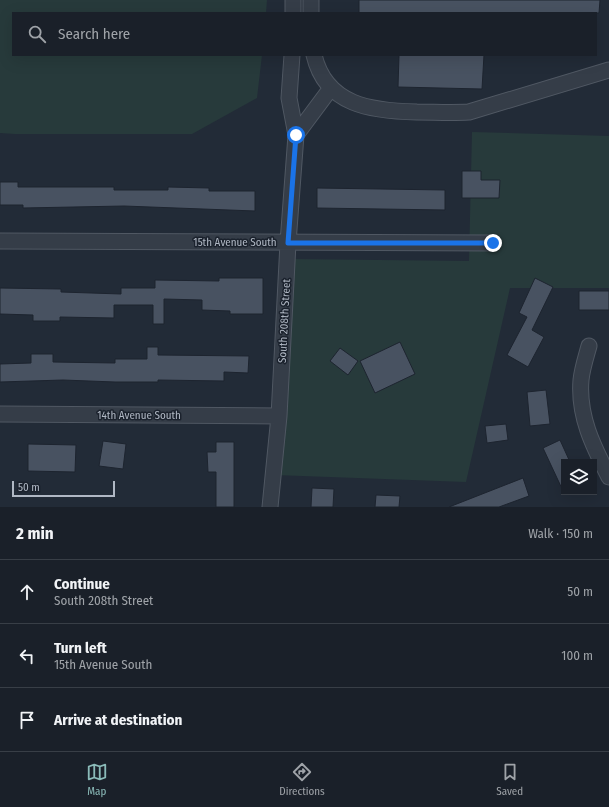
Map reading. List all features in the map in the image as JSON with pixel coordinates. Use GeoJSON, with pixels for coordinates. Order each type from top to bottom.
{"type":"FeatureCollection","features":[{"type":"Feature","properties":{"kind":"street"},"geometry":{"type":"LineString","coordinates":[[293,0],[293,12]]}},
{"type":"Feature","properties":{"kind":"street"},"geometry":{"type":"LineString","coordinates":[[311,0],[311,12]]}},
{"type":"Feature","properties":{"kind":"street","name":"South 208th Street"},"geometry":{"type":"LineString","coordinates":[[270,507],[279,416],[288,243],[296,135],[289,98],[292,56]]}},
{"type":"Feature","properties":{"kind":"street"},"geometry":{"type":"LineString","coordinates":[[314,56],[316,63],[331,88],[350,101],[372,109],[454,113],[489,106],[609,70]]}},
{"type":"Feature","properties":{"kind":"street"},"geometry":{"type":"LineString","coordinates":[[296,135],[331,88]]}},
{"type":"Feature","properties":{"kind":"street","name":"15th Avenue South"},"geometry":{"type":"LineString","coordinates":[[0,240],[288,243],[493,243]]}},
{"type":"Feature","properties":{"kind":"street"},"geometry":{"type":"LineString","coordinates":[[589,346],[581,379],[583,416],[590,439],[609,477]]}},
{"type":"Feature","properties":{"kind":"street","name":"14th Avenue South"},"geometry":{"type":"LineString","coordinates":[[0,414],[279,416]]}},
{"type":"Feature","properties":{"kind":"shaded area"},"geometry":{"type":"Polygon","coordinates":[[[0,0],[267,0],[266,12],[12,12],[12,56],[262,56],[257,98],[192,134],[0,133],[0,0]]]}},
{"type":"Feature","properties":{"kind":"shaded area"},"geometry":{"type":"Polygon","coordinates":[[[472,132],[609,136],[609,288],[510,288],[466,482],[275,475],[288,259],[469,261],[472,132]]]}},
{"type":"Feature","properties":{"kind":"building"},"geometry":{"type":"Polygon","coordinates":[[[359,0],[600,0],[599,13],[359,12],[359,0]]]}},
{"type":"Feature","properties":{"kind":"building"},"geometry":{"type":"Polygon","coordinates":[[[399,56],[484,56],[482,89],[398,87],[399,56]]]}},
{"type":"Feature","properties":{"kind":"building"},"geometry":{"type":"Polygon","coordinates":[[[462,171],[481,171],[481,180],[500,180],[499,198],[462,198],[462,171]]]}},
{"type":"Feature","properties":{"kind":"building"},"geometry":{"type":"Polygon","coordinates":[[[0,182],[18,182],[18,187],[114,187],[114,190],[168,190],[168,187],[209,188],[209,191],[255,191],[255,211],[124,206],[23,208],[23,205],[0,205],[0,182]]]}},
{"type":"Feature","properties":{"kind":"building"},"geometry":{"type":"Polygon","coordinates":[[[317,188],[445,190],[445,210],[317,208],[317,188]]]}},
{"type":"Feature","properties":{"kind":"building"},"geometry":{"type":"Polygon","coordinates":[[[219,278],[263,278],[263,314],[230,314],[230,311],[202,310],[202,300],[164,299],[164,324],[153,324],[153,305],[114,305],[114,318],[60,317],[60,321],[33,321],[33,315],[0,314],[0,288],[61,289],[61,292],[121,294],[121,288],[155,288],[155,280],[219,281],[219,278]]]}},
{"type":"Feature","properties":{"kind":"building"},"geometry":{"type":"Polygon","coordinates":[[[535,278],[553,287],[532,330],[544,337],[528,367],[507,355],[527,317],[519,313],[535,278]]]}},
{"type":"Feature","properties":{"kind":"building"},"geometry":{"type":"Polygon","coordinates":[[[579,291],[609,291],[609,310],[579,310],[579,291]]]}},
{"type":"Feature","properties":{"kind":"building"},"geometry":{"type":"Polygon","coordinates":[[[400,342],[415,374],[375,393],[360,361],[400,342]]]}},
{"type":"Feature","properties":{"kind":"building"},"geometry":{"type":"Polygon","coordinates":[[[147,347],[158,347],[158,355],[249,356],[248,373],[224,372],[224,381],[158,380],[158,382],[115,382],[63,380],[0,382],[0,364],[31,363],[31,354],[53,354],[53,362],[115,363],[115,359],[147,359],[147,347]]]}},
{"type":"Feature","properties":{"kind":"building"},"geometry":{"type":"Polygon","coordinates":[[[340,348],[358,361],[348,375],[330,361],[340,348]]]}},
{"type":"Feature","properties":{"kind":"building"},"geometry":{"type":"Polygon","coordinates":[[[546,390],[550,424],[530,426],[527,392],[546,390]]]}},
{"type":"Feature","properties":{"kind":"building"},"geometry":{"type":"Polygon","coordinates":[[[506,424],[508,440],[487,443],[485,426],[506,424]]]}},
{"type":"Feature","properties":{"kind":"building"},"geometry":{"type":"Polygon","coordinates":[[[560,440],[569,459],[561,459],[561,487],[543,448],[560,440]]]}},
{"type":"Feature","properties":{"kind":"building"},"geometry":{"type":"Polygon","coordinates":[[[103,441],[126,444],[123,469],[99,466],[103,441]]]}},
{"type":"Feature","properties":{"kind":"building"},"geometry":{"type":"Polygon","coordinates":[[[216,442],[234,442],[234,507],[216,507],[216,472],[208,472],[207,452],[216,452],[216,442]]]}},
{"type":"Feature","properties":{"kind":"building"},"geometry":{"type":"Polygon","coordinates":[[[28,444],[76,445],[75,472],[28,471],[28,444]]]}},
{"type":"Feature","properties":{"kind":"building"},"geometry":{"type":"Polygon","coordinates":[[[523,478],[529,496],[499,507],[449,507],[523,478]]]}},
{"type":"Feature","properties":{"kind":"building"},"geometry":{"type":"Polygon","coordinates":[[[312,488],[334,489],[333,507],[311,507],[312,488]]]}},
{"type":"Feature","properties":{"kind":"building"},"geometry":{"type":"Polygon","coordinates":[[[376,495],[400,496],[399,507],[375,507],[376,495]]]}},
{"type":"Feature","properties":{"kind":"route"},"geometry":{"type":"LineString","coordinates":[[296,135],[288,243],[493,243]]}}]}
